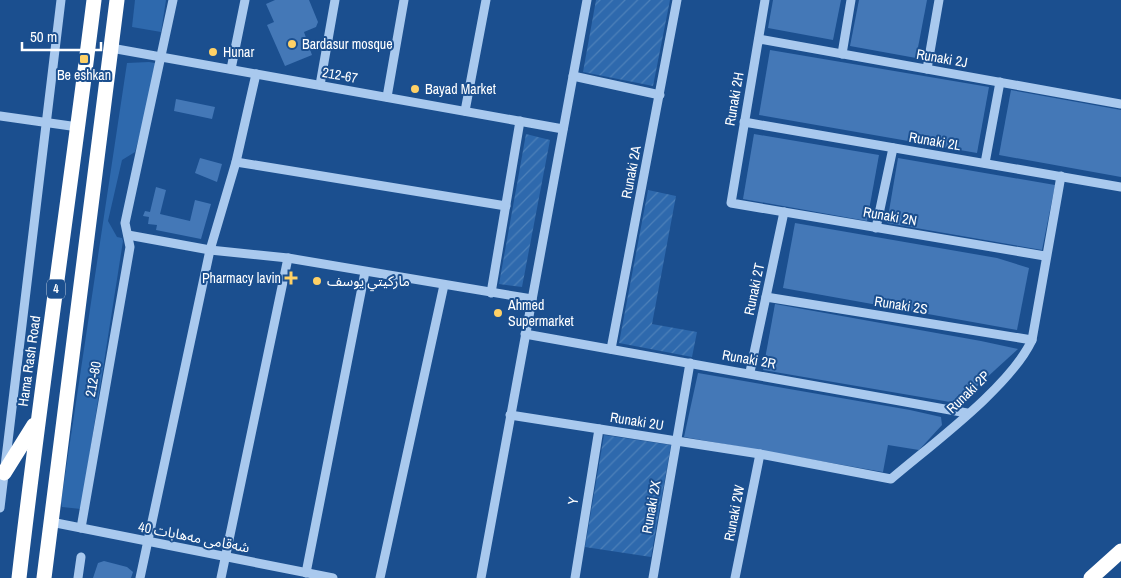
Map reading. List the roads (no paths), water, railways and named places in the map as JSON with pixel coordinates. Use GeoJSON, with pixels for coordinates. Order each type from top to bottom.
{"type":"FeatureCollection","features":[{"type":"Feature","properties":{"kind":"highway","name":"Hama Rash Road"},"geometry":{"type":"LineString","coordinates":[[19,578],[37,420],[61,256],[94,0]]}},
{"type":"Feature","properties":{"kind":"highway","name":"4"},"geometry":{"type":"LineString","coordinates":[[44,578],[117,0]]}},
{"type":"Feature","properties":{"kind":"highway"},"geometry":{"type":"LineString","coordinates":[[61,256],[85,260]]}},
{"type":"Feature","properties":{"kind":"highway"},"geometry":{"type":"LineString","coordinates":[[56,290],[80,294]]}},
{"type":"Feature","properties":{"kind":"highway"},"geometry":{"type":"LineString","coordinates":[[4,473],[37,420]]}},
{"type":"Feature","properties":{"kind":"highway"},"geometry":{"type":"LineString","coordinates":[[1091,578],[1121,551]]}},
{"type":"Feature","properties":{"kind":"street"},"geometry":{"type":"LineString","coordinates":[[0,508],[61,0]]}},
{"type":"Feature","properties":{"kind":"street","name":"212-80"},"geometry":{"type":"LineString","coordinates":[[81,528],[130,247],[125,223],[173,0]]}},
{"type":"Feature","properties":{"kind":"street"},"geometry":{"type":"LineString","coordinates":[[231,69],[245,0]]}},
{"type":"Feature","properties":{"kind":"street"},"geometry":{"type":"LineString","coordinates":[[320,85],[335,0]]}},
{"type":"Feature","properties":{"kind":"street"},"geometry":{"type":"LineString","coordinates":[[387,97],[404,0]]}},
{"type":"Feature","properties":{"kind":"street"},"geometry":{"type":"LineString","coordinates":[[465,111],[486,0]]}},
{"type":"Feature","properties":{"kind":"street"},"geometry":{"type":"LineString","coordinates":[[481,578],[587,0]]}},
{"type":"Feature","properties":{"kind":"street","name":"Runaki 2A"},"geometry":{"type":"LineString","coordinates":[[612,349],[677,0]]}},
{"type":"Feature","properties":{"kind":"street","name":"Runaki 2H"},"geometry":{"type":"LineString","coordinates":[[731,203],[765,0]]}},
{"type":"Feature","properties":{"kind":"street"},"geometry":{"type":"LineString","coordinates":[[842,54],[851,0]]}},
{"type":"Feature","properties":{"kind":"street"},"geometry":{"type":"LineString","coordinates":[[927,69],[939,0]]}},
{"type":"Feature","properties":{"kind":"street","name":"Runaki 2J"},"geometry":{"type":"LineString","coordinates":[[758,39],[1121,104]]}},
{"type":"Feature","properties":{"kind":"street","name":"212-67"},"geometry":{"type":"LineString","coordinates":[[111,48],[563,128]]}},
{"type":"Feature","properties":{"kind":"street"},"geometry":{"type":"LineString","coordinates":[[140,578],[210,250],[236,162],[256,74]]}},
{"type":"Feature","properties":{"kind":"street"},"geometry":{"type":"LineString","coordinates":[[573,76],[660,95]]}},
{"type":"Feature","properties":{"kind":"street"},"geometry":{"type":"LineString","coordinates":[[985,163],[1000,82]]}},
{"type":"Feature","properties":{"kind":"street"},"geometry":{"type":"LineString","coordinates":[[0,116],[78,127]]}},
{"type":"Feature","properties":{"kind":"street"},"geometry":{"type":"LineString","coordinates":[[491,293],[520,121]]}},
{"type":"Feature","properties":{"kind":"street","name":"Runaki 2L"},"geometry":{"type":"LineString","coordinates":[[744,122],[1121,187]]}},
{"type":"Feature","properties":{"kind":"street"},"geometry":{"type":"LineString","coordinates":[[876,228],[893,148]]}},
{"type":"Feature","properties":{"kind":"street"},"geometry":{"type":"LineString","coordinates":[[236,162],[506,206]]}},
{"type":"Feature","properties":{"kind":"street","name":"Runaki 2P"},"geometry":{"type":"LineString","coordinates":[[760,454],[891,479],[980,404],[1025,354],[1032,340],[1045,256],[1061,176]]}},
{"type":"Feature","properties":{"kind":"street","name":"Runaki 2N"},"geometry":{"type":"LineString","coordinates":[[731,203],[1045,256]]}},
{"type":"Feature","properties":{"kind":"street","name":"Runaki 2T"},"geometry":{"type":"LineString","coordinates":[[750,372],[784,212]]}},
{"type":"Feature","properties":{"kind":"street"},"geometry":{"type":"LineString","coordinates":[[128,235],[210,250],[288,258],[532,300]]}},
{"type":"Feature","properties":{"kind":"street"},"geometry":{"type":"LineString","coordinates":[[221,578],[288,258]]}},
{"type":"Feature","properties":{"kind":"street"},"geometry":{"type":"LineString","coordinates":[[306,573],[365,272]]}},
{"type":"Feature","properties":{"kind":"street"},"geometry":{"type":"LineString","coordinates":[[380,578],[444,285]]}},
{"type":"Feature","properties":{"kind":"street","name":"Runaki 2S"},"geometry":{"type":"LineString","coordinates":[[766,297],[1032,340]]}},
{"type":"Feature","properties":{"kind":"street","name":"Runaki 2R"},"geometry":{"type":"LineString","coordinates":[[525,334],[750,372],[968,413]]}},
{"type":"Feature","properties":{"kind":"street","name":"Runaki 2X"},"geometry":{"type":"LineString","coordinates":[[653,578],[690,363]]}},
{"type":"Feature","properties":{"kind":"street","name":"Runaki 2U"},"geometry":{"type":"LineString","coordinates":[[510,415],[760,454]]}},
{"type":"Feature","properties":{"kind":"street","name":"Y"},"geometry":{"type":"LineString","coordinates":[[575,578],[598,429]]}},
{"type":"Feature","properties":{"kind":"street","name":"Runaki 2W"},"geometry":{"type":"LineString","coordinates":[[735,578],[760,454]]}},
{"type":"Feature","properties":{"kind":"street","name":"شەقامی مەهابات 40"},"geometry":{"type":"LineString","coordinates":[[51,522],[333,578]]}},
{"type":"Feature","properties":{"kind":"street"},"geometry":{"type":"LineString","coordinates":[[78,578],[81,557]]}},
{"type":"Feature","properties":{"kind":"place","name":"Bardasur mosque"},"geometry":{"type":"Point","coordinates":[292,44]}},
{"type":"Feature","properties":{"kind":"place","name":"Hunar"},"geometry":{"type":"Point","coordinates":[213,52]}},
{"type":"Feature","properties":{"kind":"place","name":"Be eshkan"},"geometry":{"type":"Point","coordinates":[84,59]}},
{"type":"Feature","properties":{"kind":"place","name":"Bayad Market"},"geometry":{"type":"Point","coordinates":[415,89]}},
{"type":"Feature","properties":{"kind":"place","name":"Pharmacy lavin"},"geometry":{"type":"Point","coordinates":[291,278]}},
{"type":"Feature","properties":{"kind":"place","name":"ماركيتي يوسف"},"geometry":{"type":"Point","coordinates":[317,281]}},
{"type":"Feature","properties":{"kind":"place","name":"Ahmed Supermarket"},"geometry":{"type":"Point","coordinates":[498,313]}}]}
